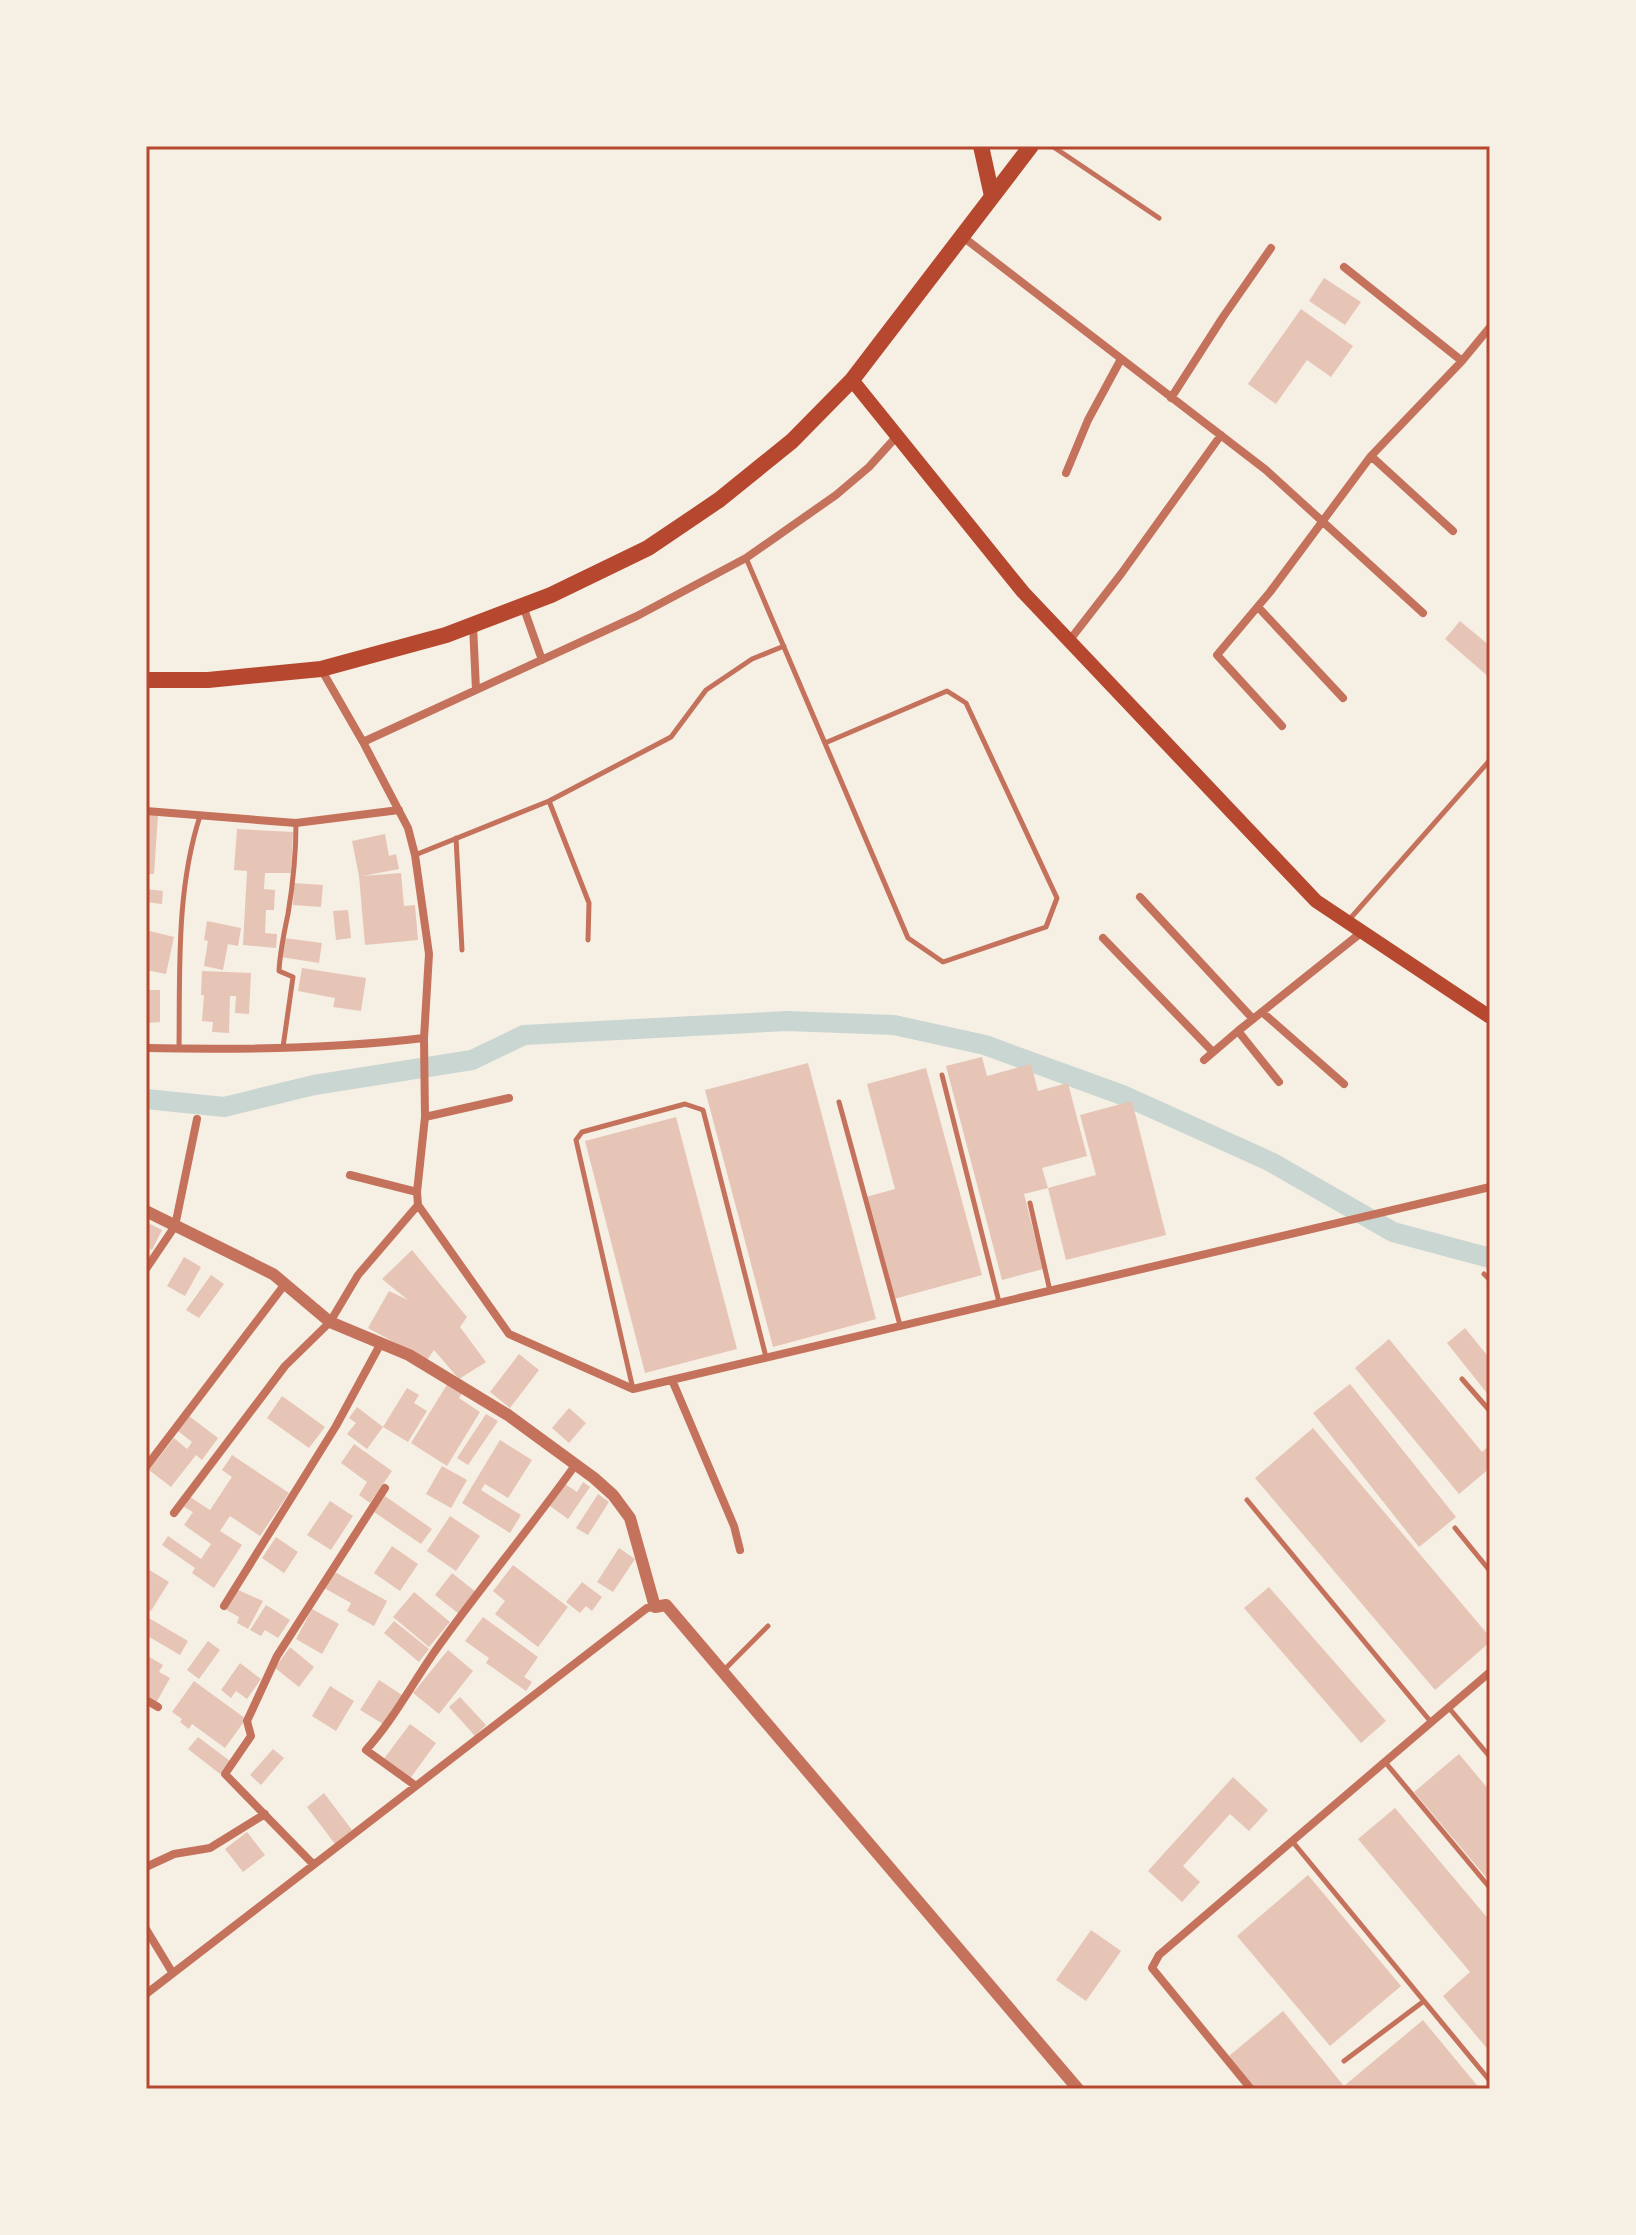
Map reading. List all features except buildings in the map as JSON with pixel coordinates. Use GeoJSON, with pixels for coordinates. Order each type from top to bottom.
{"type":"FeatureCollection","features":[{"type":"Feature","properties":{"kind":"main road"},"geometry":{"type":"LineString","coordinates":[[981,146],[992,196]]}},
{"type":"Feature","properties":{"kind":"main road"},"geometry":{"type":"LineString","coordinates":[[146,680],[208,680],[321,669],[446,635],[551,595],[648,548],[719,500],[792,441],[852,380],[1031,146]]}},
{"type":"Feature","properties":{"kind":"main road"},"geometry":{"type":"LineString","coordinates":[[852,380],[1023,592],[1316,901],[1490,1017]]}},
{"type":"Feature","properties":{"kind":"street"},"geometry":{"type":"LineString","coordinates":[[963,237],[1266,470],[1423,613]]}},
{"type":"Feature","properties":{"kind":"street"},"geometry":{"type":"LineString","coordinates":[[1171,398],[1271,248]]}},
{"type":"Feature","properties":{"kind":"street"},"geometry":{"type":"LineString","coordinates":[[1344,267],[1462,361]]}},
{"type":"Feature","properties":{"kind":"street"},"geometry":{"type":"LineString","coordinates":[[1282,726],[1217,655],[1258,607],[1371,456],[1462,361],[1490,327]]}},
{"type":"Feature","properties":{"kind":"street"},"geometry":{"type":"LineString","coordinates":[[1066,473],[1088,420],[1121,359]]}},
{"type":"Feature","properties":{"kind":"street"},"geometry":{"type":"LineString","coordinates":[[1069,641],[1221,435]]}},
{"type":"Feature","properties":{"kind":"street"},"geometry":{"type":"LineString","coordinates":[[363,742],[637,616],[746,558],[836,495],[869,467],[897,436]]}},
{"type":"Feature","properties":{"kind":"street"},"geometry":{"type":"LineString","coordinates":[[1371,456],[1453,531]]}},
{"type":"Feature","properties":{"kind":"street"},"geometry":{"type":"LineString","coordinates":[[522,606],[542,660]]}},
{"type":"Feature","properties":{"kind":"street"},"geometry":{"type":"LineString","coordinates":[[1258,607],[1343,698]]}},
{"type":"Feature","properties":{"kind":"street"},"geometry":{"type":"LineString","coordinates":[[473,624],[476,690]]}},
{"type":"Feature","properties":{"kind":"street"},"geometry":{"type":"LineString","coordinates":[[321,669],[399,810],[408,828],[415,855],[429,954],[424,1039],[425,1113],[418,1205],[509,1334],[633,1389],[1490,1187]]}},
{"type":"Feature","properties":{"kind":"street"},"geometry":{"type":"LineString","coordinates":[[146,811],[296,823],[399,810]]}},
{"type":"Feature","properties":{"kind":"street"},"geometry":{"type":"LineString","coordinates":[[1140,897],[1253,1019]]}},
{"type":"Feature","properties":{"kind":"street"},"geometry":{"type":"LineString","coordinates":[[1204,1060],[1362,932]]}},
{"type":"Feature","properties":{"kind":"street"},"geometry":{"type":"LineString","coordinates":[[1103,938],[1213,1052]]}},
{"type":"Feature","properties":{"kind":"street"},"geometry":{"type":"LineString","coordinates":[[1262,1012],[1344,1084]]}},
{"type":"Feature","properties":{"kind":"street"},"geometry":{"type":"LineString","coordinates":[[1238,1031],[1279,1082]]}},
{"type":"Feature","properties":{"kind":"street"},"geometry":{"type":"LineString","coordinates":[[146,1048],[283,1047],[424,1039]]}},
{"type":"Feature","properties":{"kind":"street"},"geometry":{"type":"LineString","coordinates":[[425,1113],[509,1098]]}},
{"type":"Feature","properties":{"kind":"street"},"geometry":{"type":"LineString","coordinates":[[146,1269],[175,1226],[197,1119]]}},
{"type":"Feature","properties":{"kind":"street"},"geometry":{"type":"LineString","coordinates":[[350,1175],[417,1192]]}},
{"type":"Feature","properties":{"kind":"street"},"geometry":{"type":"LineString","coordinates":[[174,1513],[285,1366],[330,1322],[358,1275],[418,1205]]}},
{"type":"Feature","properties":{"kind":"street"},"geometry":{"type":"LineString","coordinates":[[146,1211],[273,1274],[330,1322],[409,1355],[508,1415],[576,1464],[613,1495],[630,1518],[655,1607]]}},
{"type":"Feature","properties":{"kind":"street"},"geometry":{"type":"LineString","coordinates":[[146,1467],[285,1284]]}},
{"type":"Feature","properties":{"kind":"street"},"geometry":{"type":"LineString","coordinates":[[224,1606],[336,1426],[381,1343]]}},
{"type":"Feature","properties":{"kind":"street"},"geometry":{"type":"LineString","coordinates":[[672,1380],[734,1526],[740,1550]]}},
{"type":"Feature","properties":{"kind":"street"},"geometry":{"type":"LineString","coordinates":[[416,1786],[366,1750],[441,1642],[576,1464]]}},
{"type":"Feature","properties":{"kind":"street"},"geometry":{"type":"LineString","coordinates":[[313,1864],[225,1774],[251,1736],[247,1721],[277,1656],[385,1488]]}},
{"type":"Feature","properties":{"kind":"street"},"geometry":{"type":"LineString","coordinates":[[146,1994],[647,1608],[666,1605],[1078,2089]]}},
{"type":"Feature","properties":{"kind":"street"},"geometry":{"type":"LineString","coordinates":[[1251,2089],[1152,1968],[1159,1955],[1490,1672]]}},
{"type":"Feature","properties":{"kind":"street"},"geometry":{"type":"LineString","coordinates":[[146,1700],[158,1707]]}},
{"type":"Feature","properties":{"kind":"street"},"geometry":{"type":"LineString","coordinates":[[146,1867],[174,1854],[210,1848],[265,1814]]}},
{"type":"Feature","properties":{"kind":"street"},"geometry":{"type":"LineString","coordinates":[[146,1929],[172,1972]]}},
{"type":"Feature","properties":{"kind":"lane"},"geometry":{"type":"LineString","coordinates":[[1052,146],[1159,218]]}},
{"type":"Feature","properties":{"kind":"lane"},"geometry":{"type":"LineString","coordinates":[[746,558],[908,938],[943,962],[1046,927],[1057,898],[966,703],[947,691],[825,743]]}},
{"type":"Feature","properties":{"kind":"lane"},"geometry":{"type":"LineString","coordinates":[[415,855],[549,801],[671,737],[706,690],[752,659],[784,646]]}},
{"type":"Feature","properties":{"kind":"lane"},"geometry":{"type":"LineString","coordinates":[[1347,922],[1490,760]]}},
{"type":"Feature","properties":{"kind":"lane"},"geometry":{"type":"LineString","coordinates":[[549,801],[589,903],[588,940]]}},
{"type":"Feature","properties":{"kind":"lane"},"geometry":{"type":"LineString","coordinates":[[179,1049],[183,891],[200,816]]}},
{"type":"Feature","properties":{"kind":"lane"},"geometry":{"type":"LineString","coordinates":[[283,1047],[293,977],[279,971],[296,849],[296,823]]}},
{"type":"Feature","properties":{"kind":"lane"},"geometry":{"type":"LineString","coordinates":[[456,838],[462,950]]}},
{"type":"Feature","properties":{"kind":"lane"},"geometry":{"type":"LineString","coordinates":[[942,1075],[1000,1303]]}},
{"type":"Feature","properties":{"kind":"lane"},"geometry":{"type":"LineString","coordinates":[[839,1102],[900,1326]]}},
{"type":"Feature","properties":{"kind":"lane"},"geometry":{"type":"LineString","coordinates":[[633,1389],[576,1140],[582,1132],[685,1104],[703,1110],[766,1358]]}},
{"type":"Feature","properties":{"kind":"lane"},"geometry":{"type":"LineString","coordinates":[[1030,1203],[1050,1291]]}},
{"type":"Feature","properties":{"kind":"lane"},"geometry":{"type":"LineString","coordinates":[[1484,1274],[1490,1280]]}},
{"type":"Feature","properties":{"kind":"lane"},"geometry":{"type":"LineString","coordinates":[[1462,1379],[1490,1411]]}},
{"type":"Feature","properties":{"kind":"lane"},"geometry":{"type":"LineString","coordinates":[[1247,1500],[1431,1722]]}},
{"type":"Feature","properties":{"kind":"lane"},"geometry":{"type":"LineString","coordinates":[[1455,1528],[1490,1571]]}},
{"type":"Feature","properties":{"kind":"lane"},"geometry":{"type":"LineString","coordinates":[[723,1672],[768,1626]]}},
{"type":"Feature","properties":{"kind":"lane"},"geometry":{"type":"LineString","coordinates":[[1449,1708],[1490,1757]]}},
{"type":"Feature","properties":{"kind":"lane"},"geometry":{"type":"LineString","coordinates":[[1385,1762],[1490,1888]]}},
{"type":"Feature","properties":{"kind":"lane"},"geometry":{"type":"LineString","coordinates":[[1292,1841],[1490,2081]]}},
{"type":"Feature","properties":{"kind":"lane"},"geometry":{"type":"LineString","coordinates":[[1344,2061],[1424,2001]]}},
{"type":"Feature","properties":{"kind":"waterway"},"geometry":{"type":"LineString","coordinates":[[146,1099],[224,1107],[314,1085],[472,1060],[524,1035],[787,1021],[894,1025],[985,1045],[1125,1096],[1271,1162],[1393,1232],[1490,1258]]}}]}
